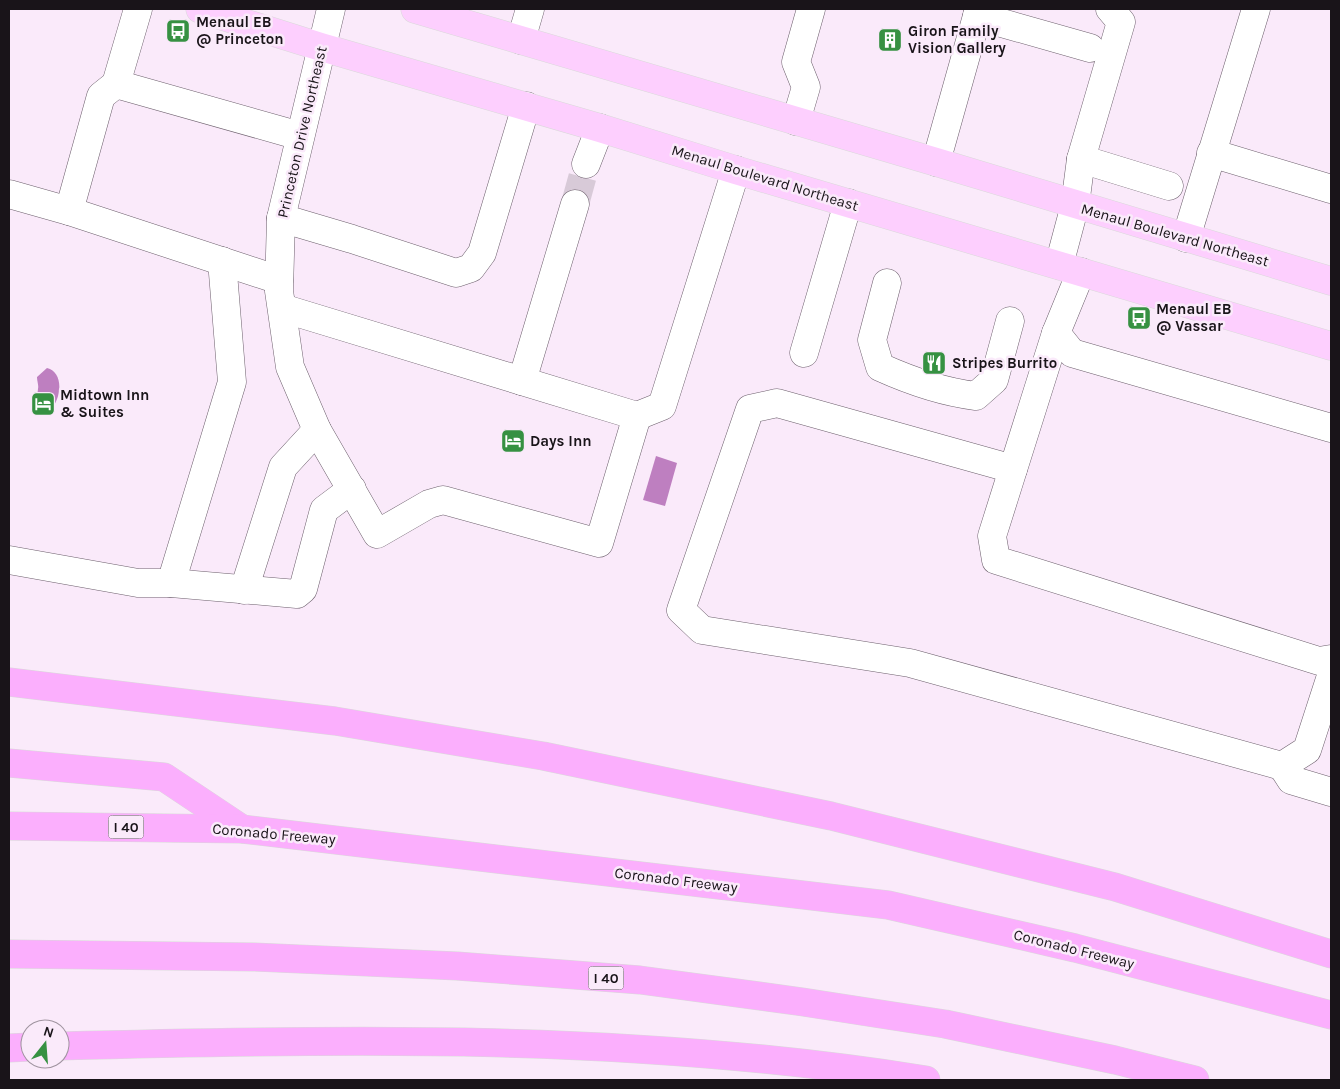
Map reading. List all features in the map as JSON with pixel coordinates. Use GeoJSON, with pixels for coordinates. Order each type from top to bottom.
{"type":"FeatureCollection","features":[{"type":"Feature","properties":{"kind":"highway"},"geometry":{"type":"LineString","coordinates":[[9,682],[335,721],[543,756],[831,816],[1115,887],[1331,954]]}},
{"type":"Feature","properties":{"kind":"highway"},"geometry":{"type":"LineString","coordinates":[[9,763],[164,777],[242,829]]}},
{"type":"Feature","properties":{"kind":"highway","name":"Coronado Freeway"},"geometry":{"type":"LineString","coordinates":[[9,826],[242,829],[888,905],[1075,948],[1331,1014]]}},
{"type":"Feature","properties":{"kind":"highway","name":"I 40"},"geometry":{"type":"LineString","coordinates":[[9,954],[274,958],[457,966],[640,980],[803,1002],[944,1024],[1115,1060],[1195,1080]]}},
{"type":"Feature","properties":{"kind":"highway"},"geometry":{"type":"LineString","coordinates":[[70,1046],[249,1041],[508,1042],[663,1050],[868,1071],[926,1080]]}},
{"type":"Feature","properties":{"kind":"main road","name":"Menaul Boulevard Northeast"},"geometry":{"type":"LineString","coordinates":[[200,9],[321,47],[526,106],[1331,346]]}},
{"type":"Feature","properties":{"kind":"main road","name":"Menaul Boulevard Northeast"},"geometry":{"type":"LineString","coordinates":[[419,9],[1331,281]]}},
{"type":"Feature","properties":{"kind":"street"},"geometry":{"type":"LineString","coordinates":[[69,211],[101,96],[116,84],[138,9]]}},
{"type":"Feature","properties":{"kind":"street","name":"Princeton Drive Northeast"},"geometry":{"type":"LineString","coordinates":[[331,9],[281,218],[280,280],[282,308],[290,367],[317,430],[378,534],[429,504],[443,500],[598,543],[637,416]]}},
{"type":"Feature","properties":{"kind":"street"},"geometry":{"type":"LineString","coordinates":[[521,40],[530,9]]}},
{"type":"Feature","properties":{"kind":"street"},"geometry":{"type":"LineString","coordinates":[[796,121],[806,87],[796,62],[811,9]]}},
{"type":"Feature","properties":{"kind":"street"},"geometry":{"type":"LineString","coordinates":[[1110,9],[1121,22],[1081,159],[1070,269],[1056,333],[992,536],[996,560],[1319,661],[1331,659]]}},
{"type":"Feature","properties":{"kind":"street"},"geometry":{"type":"LineString","coordinates":[[1186,238],[1256,9]]}},
{"type":"Feature","properties":{"kind":"street"},"geometry":{"type":"LineString","coordinates":[[936,162],[978,12],[1090,48]]}},
{"type":"Feature","properties":{"kind":"street"},"geometry":{"type":"LineString","coordinates":[[116,84],[300,136]]}},
{"type":"Feature","properties":{"kind":"street"},"geometry":{"type":"LineString","coordinates":[[281,218],[456,273],[471,268],[482,253],[526,106]]}},
{"type":"Feature","properties":{"kind":"street"},"geometry":{"type":"LineString","coordinates":[[586,164],[600,128]]}},
{"type":"Feature","properties":{"kind":"street"},"geometry":{"type":"LineString","coordinates":[[1211,153],[1331,189]]}},
{"type":"Feature","properties":{"kind":"street"},"geometry":{"type":"LineString","coordinates":[[1081,159],[1169,186]]}},
{"type":"Feature","properties":{"kind":"street"},"geometry":{"type":"LineString","coordinates":[[282,308],[637,416],[662,406],[736,170]]}},
{"type":"Feature","properties":{"kind":"street"},"geometry":{"type":"LineString","coordinates":[[9,194],[69,211],[280,280]]}},
{"type":"Feature","properties":{"kind":"street"},"geometry":{"type":"LineString","coordinates":[[804,353],[848,203]]}},
{"type":"Feature","properties":{"kind":"street"},"geometry":{"type":"LineString","coordinates":[[522,381],[575,204]]}},
{"type":"Feature","properties":{"kind":"street"},"geometry":{"type":"LineString","coordinates":[[171,583],[232,382],[222,261]]}},
{"type":"Feature","properties":{"kind":"street"},"geometry":{"type":"LineString","coordinates":[[887,283],[872,340],[880,367],[910,380],[959,394],[976,396],[994,380],[1010,321]]}},
{"type":"Feature","properties":{"kind":"street"},"geometry":{"type":"LineString","coordinates":[[1056,333],[1072,353],[1331,428]]}},
{"type":"Feature","properties":{"kind":"street"},"geometry":{"type":"LineString","coordinates":[[1013,469],[777,403],[750,409],[681,610],[702,630],[910,663],[1282,766],[1291,780],[1331,792]]}},
{"type":"Feature","properties":{"kind":"street"},"geometry":{"type":"LineString","coordinates":[[244,590],[283,467],[317,430]]}},
{"type":"Feature","properties":{"kind":"street"},"geometry":{"type":"LineString","coordinates":[[9,560],[138,583],[171,583],[297,594],[303,588],[324,510],[352,490]]}},
{"type":"Feature","properties":{"kind":"street"},"geometry":{"type":"LineString","coordinates":[[1282,766],[1307,750],[1331,676]]}},
{"type":"Feature","properties":{"kind":"shaded area"},"geometry":{"type":"Polygon","coordinates":[[[47,368],[53,371],[59,380],[59,393],[50,410],[37,414],[33,410],[32,404],[38,391],[37,377],[47,368]]]}},
{"type":"Feature","properties":{"kind":"shaded area"},"geometry":{"type":"Polygon","coordinates":[[[656,456],[677,463],[665,506],[643,500],[656,456]]]}},
{"type":"Feature","properties":{"kind":"tunnel"},"geometry":{"type":"LineString","coordinates":[[575,204],[586,164]]}},
{"type":"Feature","properties":{"kind":"place","name":"Menaul EB @ Princeton"},"geometry":{"type":"Point","coordinates":[178,31]}},
{"type":"Feature","properties":{"kind":"place","name":"Giron Family Vision Gallery"},"geometry":{"type":"Point","coordinates":[890,40]}},
{"type":"Feature","properties":{"kind":"place","name":"Menaul EB @ Vassar"},"geometry":{"type":"Point","coordinates":[1139,318]}},
{"type":"Feature","properties":{"kind":"place","name":"Stripes Burrito"},"geometry":{"type":"Point","coordinates":[934,363]}},
{"type":"Feature","properties":{"kind":"place","name":"Midtown Inn & Suites"},"geometry":{"type":"Point","coordinates":[43,404]}},
{"type":"Feature","properties":{"kind":"place","name":"Days Inn"},"geometry":{"type":"Point","coordinates":[513,441]}}]}
